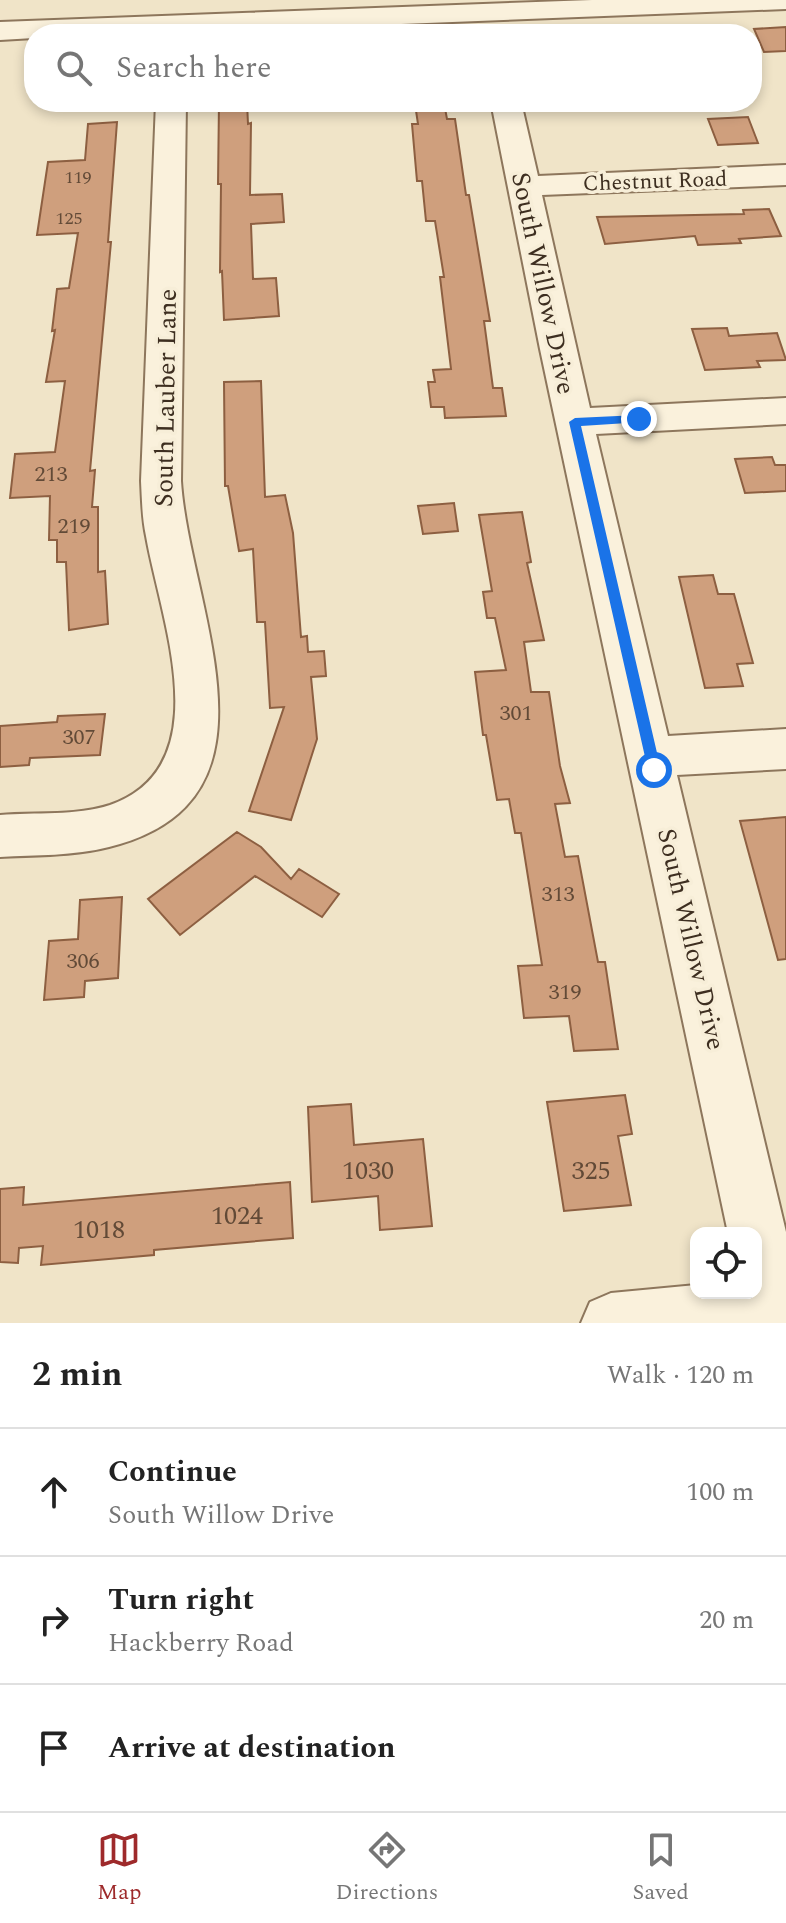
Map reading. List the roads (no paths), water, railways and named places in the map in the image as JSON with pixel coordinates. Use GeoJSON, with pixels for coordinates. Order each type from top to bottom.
{"type":"FeatureCollection","features":[{"type":"Feature","properties":{"kind":"street"},"geometry":{"type":"LineString","coordinates":[[285,24],[786,1]]}},
{"type":"Feature","properties":{"kind":"street"},"geometry":{"type":"LineString","coordinates":[[0,31],[24,31]]}},
{"type":"Feature","properties":{"kind":"street","name":"South Lauber Lane"},"geometry":{"type":"LineString","coordinates":[[0,836],[91,829],[134,818],[158,803],[178,782],[196,741],[199,690],[181,594],[166,536],[161,481],[171,112]]}},
{"type":"Feature","properties":{"kind":"street","name":"South Willow Drive"},"geometry":{"type":"LineString","coordinates":[[508,112],[651,757],[780,1306]]}},
{"type":"Feature","properties":{"kind":"street","name":"Chestnut Road"},"geometry":{"type":"LineString","coordinates":[[524,186],[786,175]]}},
{"type":"Feature","properties":{"kind":"street"},"geometry":{"type":"LineString","coordinates":[[575,422],[786,411]]}},
{"type":"Feature","properties":{"kind":"street"},"geometry":{"type":"LineString","coordinates":[[651,757],[786,749]]}},
{"type":"Feature","properties":{"kind":"street"},"geometry":{"type":"LineString","coordinates":[[611,1323],[780,1306]]}}]}
